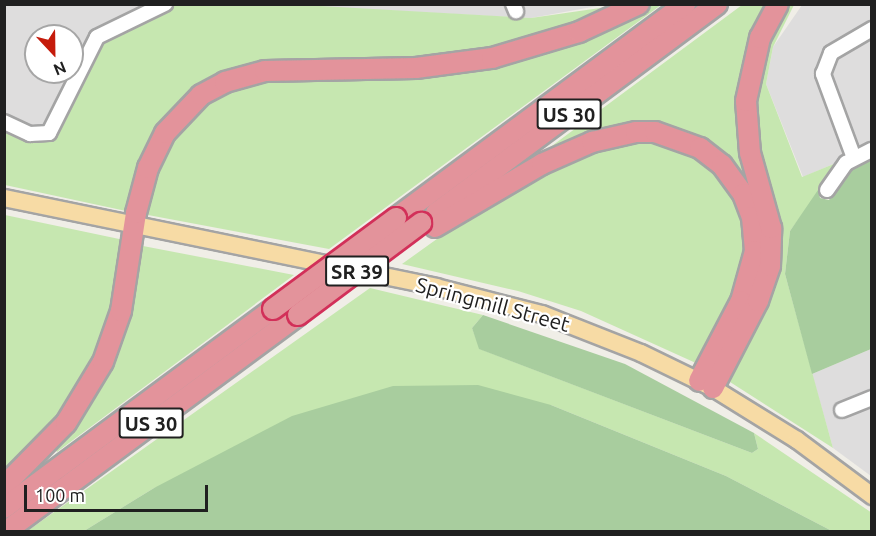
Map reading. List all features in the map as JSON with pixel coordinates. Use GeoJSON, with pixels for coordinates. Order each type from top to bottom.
{"type":"FeatureCollection","features":[{"type":"Feature","properties":{"kind":"highway"},"geometry":{"type":"LineString","coordinates":[[4,486],[66,423],[103,362],[121,311],[135,226],[148,168],[165,133],[201,95],[225,82],[265,71],[416,68],[492,58],[570,35],[639,4]]}},
{"type":"Feature","properties":{"kind":"highway","name":"US 30"},"geometry":{"type":"LineString","coordinates":[[4,508],[685,4]]}},
{"type":"Feature","properties":{"kind":"highway","name":"US 30"},"geometry":{"type":"LineString","coordinates":[[5,531],[178,403],[304,316],[428,225],[717,4]]}},
{"type":"Feature","properties":{"kind":"highway"},"geometry":{"type":"LineString","coordinates":[[706,384],[758,301],[770,266],[771,228],[750,153],[746,101],[757,48],[777,4]]}},
{"type":"Feature","properties":{"kind":"highway"},"geometry":{"type":"LineString","coordinates":[[428,225],[534,168],[592,142],[636,132],[655,132],[700,148],[722,165],[743,194],[752,217],[755,250],[741,301],[706,384]]}},
{"type":"Feature","properties":{"kind":"main road","name":"Springmill Street"},"geometry":{"type":"LineString","coordinates":[[4,198],[494,301],[593,333],[706,384],[797,440],[872,496]]}},
{"type":"Feature","properties":{"kind":"street"},"geometry":{"type":"LineString","coordinates":[[4,122],[30,134],[49,133],[98,37],[165,4]]}},
{"type":"Feature","properties":{"kind":"street"},"geometry":{"type":"LineString","coordinates":[[854,158],[823,74],[831,53],[872,29]]}},
{"type":"Feature","properties":{"kind":"street"},"geometry":{"type":"LineString","coordinates":[[827,190],[854,158],[872,150]]}},
{"type":"Feature","properties":{"kind":"street"},"geometry":{"type":"LineString","coordinates":[[842,410],[872,398]]}},
{"type":"Feature","properties":{"kind":"shaded area"},"geometry":{"type":"Polygon","coordinates":[[[4,5],[177,5],[114,32],[96,49],[84,76],[84,24],[24,24],[24,84],[80,84],[58,133],[47,139],[5,128],[4,5]]]}},
{"type":"Feature","properties":{"kind":"shaded area"},"geometry":{"type":"Polygon","coordinates":[[[285,5],[603,5],[531,18],[285,5]]]}},
{"type":"Feature","properties":{"kind":"shaded area"},"geometry":{"type":"Polygon","coordinates":[[[802,5],[871,5],[871,148],[803,177],[766,84],[773,47],[802,5]]]}},
{"type":"Feature","properties":{"kind":"shaded area"},"geometry":{"type":"Polygon","coordinates":[[[871,349],[871,476],[833,448],[812,374],[871,349]]]}},
{"type":"Feature","properties":{"kind":"green space"},"geometry":{"type":"Polygon","coordinates":[[[285,4],[531,18],[621,5],[523,44],[453,57],[262,64],[240,68],[207,81],[165,117],[143,159],[126,211],[5,185],[4,128],[47,139],[58,133],[80,84],[84,84],[84,76],[96,49],[114,32],[177,5],[285,4]]]}},
{"type":"Feature","properties":{"kind":"green space"},"geometry":{"type":"Polygon","coordinates":[[[652,5],[661,5],[329,249],[148,215],[158,163],[169,143],[200,107],[215,96],[259,79],[422,75],[633,15],[652,5]]]}},
{"type":"Feature","properties":{"kind":"green space"},"geometry":{"type":"Polygon","coordinates":[[[742,5],[769,5],[757,26],[752,187],[698,137],[666,127],[541,154],[742,5]]]}},
{"type":"Feature","properties":{"kind":"green space"},"geometry":{"type":"Polygon","coordinates":[[[786,5],[794,5],[773,47],[766,84],[802,177],[841,161],[790,231],[785,274],[833,448],[730,382],[769,299],[781,253],[779,231],[759,163],[753,102],[764,48],[786,5]]]}},
{"type":"Feature","properties":{"kind":"green space"},"geometry":{"type":"Polygon","coordinates":[[[651,138],[694,154],[724,177],[744,218],[748,240],[738,292],[698,364],[581,311],[518,291],[402,264],[455,226],[561,164],[583,153],[651,138]]]}},
{"type":"Feature","properties":{"kind":"green space"},"geometry":{"type":"Polygon","coordinates":[[[871,159],[871,349],[812,374],[785,274],[790,231],[818,190],[820,198],[829,200],[848,171],[871,159]]]}},
{"type":"Feature","properties":{"kind":"green space"},"geometry":{"type":"Polygon","coordinates":[[[5,215],[124,240],[115,301],[95,360],[62,415],[5,475],[5,215]]]}},
{"type":"Feature","properties":{"kind":"green space"},"geometry":{"type":"Polygon","coordinates":[[[143,246],[294,275],[57,452],[54,447],[85,411],[113,357],[143,246]]]}},
{"type":"Feature","properties":{"kind":"green space"},"geometry":{"type":"Polygon","coordinates":[[[370,288],[483,315],[472,328],[480,349],[752,453],[758,449],[754,433],[872,513],[871,531],[832,531],[726,476],[551,405],[154,488],[84,531],[26,532],[370,288]]]}},
{"type":"Feature","properties":{"kind":"green space"},"geometry":{"type":"Polygon","coordinates":[[[483,315],[625,364],[754,433],[758,449],[752,453],[479,349],[472,328],[483,315]]]}},
{"type":"Feature","properties":{"kind":"green space"},"geometry":{"type":"Polygon","coordinates":[[[478,385],[551,405],[726,476],[832,531],[84,531],[154,488],[292,416],[393,386],[478,385]]]}}]}
